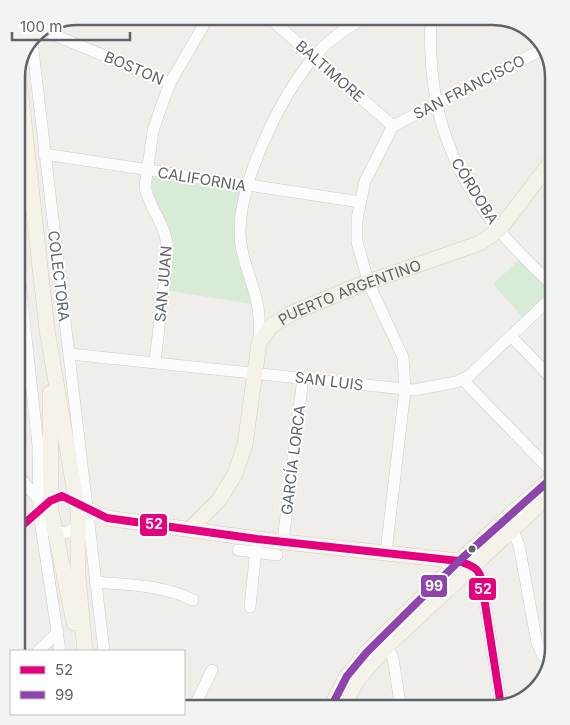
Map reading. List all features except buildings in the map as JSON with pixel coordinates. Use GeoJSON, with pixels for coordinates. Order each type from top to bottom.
{"type":"FeatureCollection","features":[{"type":"Feature","properties":{"kind":"main road"},"geometry":{"type":"LineString","coordinates":[[25,133],[47,330],[83,515],[78,577],[85,650]]}},
{"type":"Feature","properties":{"kind":"main road","name":"PUERTO ARGENTINO"},"geometry":{"type":"LineString","coordinates":[[259,343],[265,332],[285,316],[472,247],[499,230],[545,170]]}},
{"type":"Feature","properties":{"kind":"main road"},"geometry":{"type":"LineString","coordinates":[[25,193],[50,390],[45,500],[48,530],[79,650]]}},
{"type":"Feature","properties":{"kind":"main road"},"geometry":{"type":"LineString","coordinates":[[190,529],[219,500],[235,474],[245,445],[259,343]]}},
{"type":"Feature","properties":{"kind":"main road"},"geometry":{"type":"LineString","coordinates":[[346,700],[359,678],[387,646],[545,483]]}},
{"type":"Feature","properties":{"kind":"main road"},"geometry":{"type":"LineString","coordinates":[[335,700],[347,676],[362,657],[466,563],[512,528],[545,499]]}},
{"type":"Feature","properties":{"kind":"main road"},"geometry":{"type":"LineString","coordinates":[[83,515],[190,529],[257,545],[280,548],[386,552],[466,563]]}},
{"type":"Feature","properties":{"kind":"street","name":"SAN JUAN"},"geometry":{"type":"LineString","coordinates":[[155,361],[168,252],[168,237],[147,195],[147,170],[153,131],[170,83],[204,25]]}},
{"type":"Feature","properties":{"kind":"street","name":"BALTIMORE"},"geometry":{"type":"LineString","coordinates":[[278,25],[393,126]]}},
{"type":"Feature","properties":{"kind":"street"},"geometry":{"type":"LineString","coordinates":[[259,343],[258,307],[242,250],[240,229],[249,187],[266,134],[282,104],[314,56],[353,25]]}},
{"type":"Feature","properties":{"kind":"street","name":"CÓRDOBA"},"geometry":{"type":"LineString","coordinates":[[430,25],[429,47],[435,103],[443,132],[462,177],[499,230],[545,278]]}},
{"type":"Feature","properties":{"kind":"street","name":"BOSTON"},"geometry":{"type":"LineString","coordinates":[[50,33],[170,83]]}},
{"type":"Feature","properties":{"kind":"street","name":"COLECTORA"},"geometry":{"type":"LineString","coordinates":[[33,50],[44,154],[70,354],[83,515],[96,582],[104,650]]}},
{"type":"Feature","properties":{"kind":"street","name":"SAN FRANCISCO"},"geometry":{"type":"LineString","coordinates":[[393,126],[538,51]]}},
{"type":"Feature","properties":{"kind":"street"},"geometry":{"type":"LineString","coordinates":[[386,552],[405,390],[403,357],[369,284],[357,242],[360,202],[365,181],[393,126]]}},
{"type":"Feature","properties":{"kind":"street","name":"CALIFORNIA"},"geometry":{"type":"LineString","coordinates":[[44,154],[249,187],[360,202]]}},
{"type":"Feature","properties":{"kind":"street"},"geometry":{"type":"LineString","coordinates":[[545,304],[463,380],[545,465]]}},
{"type":"Feature","properties":{"kind":"street"},"geometry":{"type":"LineString","coordinates":[[511,336],[545,372]]}},
{"type":"Feature","properties":{"kind":"street"},"geometry":{"type":"LineString","coordinates":[[25,338],[45,500],[39,513],[25,525]]}},
{"type":"Feature","properties":{"kind":"street","name":"SAN LUIS"},"geometry":{"type":"LineString","coordinates":[[70,354],[155,361],[405,390],[463,380]]}},
{"type":"Feature","properties":{"kind":"street","name":"GARCÍA LORCA"},"geometry":{"type":"LineString","coordinates":[[280,548],[303,378]]}},
{"type":"Feature","properties":{"kind":"street"},"geometry":{"type":"LineString","coordinates":[[25,481],[45,500]]}},
{"type":"Feature","properties":{"kind":"street"},"geometry":{"type":"LineString","coordinates":[[25,527],[34,524],[48,530],[66,533],[83,515],[62,496],[45,500]]}},
{"type":"Feature","properties":{"kind":"street"},"geometry":{"type":"LineString","coordinates":[[39,513],[48,530],[60,650]]}},
{"type":"Feature","properties":{"kind":"street"},"geometry":{"type":"LineString","coordinates":[[512,528],[519,545],[537,643],[544,656]]}},
{"type":"Feature","properties":{"kind":"street"},"geometry":{"type":"LineString","coordinates":[[238,550],[257,545],[250,607]]}},
{"type":"Feature","properties":{"kind":"street"},"geometry":{"type":"LineString","coordinates":[[466,563],[479,571],[481,578],[500,700]]}},
{"type":"Feature","properties":{"kind":"street"},"geometry":{"type":"LineString","coordinates":[[96,582],[158,588],[177,592],[193,600]]}},
{"type":"Feature","properties":{"kind":"street"},"geometry":{"type":"LineString","coordinates":[[39,650],[58,632]]}},
{"type":"Feature","properties":{"kind":"street"},"geometry":{"type":"LineString","coordinates":[[387,646],[393,658],[400,700]]}},
{"type":"Feature","properties":{"kind":"street"},"geometry":{"type":"LineString","coordinates":[[197,700],[212,670]]}},
{"type":"Feature","properties":{"kind":"green space"},"geometry":{"type":"Polygon","coordinates":[[[152,177],[244,191],[246,277],[251,304],[171,291],[165,242],[153,199],[152,177]]]}},
{"type":"Feature","properties":{"kind":"green space"},"geometry":{"type":"Polygon","coordinates":[[[523,256],[545,281],[545,299],[523,318],[493,284],[523,256]]]}},
{"type":"Feature","properties":{"kind":"transit line","name":"99"},"geometry":{"type":"LineString","coordinates":[[335,700],[347,676],[367,652],[459,561],[545,484]]}},
{"type":"Feature","properties":{"kind":"transit line","name":"52"},"geometry":{"type":"LineString","coordinates":[[25,523],[50,501],[62,496],[107,518],[257,539],[463,562],[476,569],[480,574],[500,700]]}}]}
